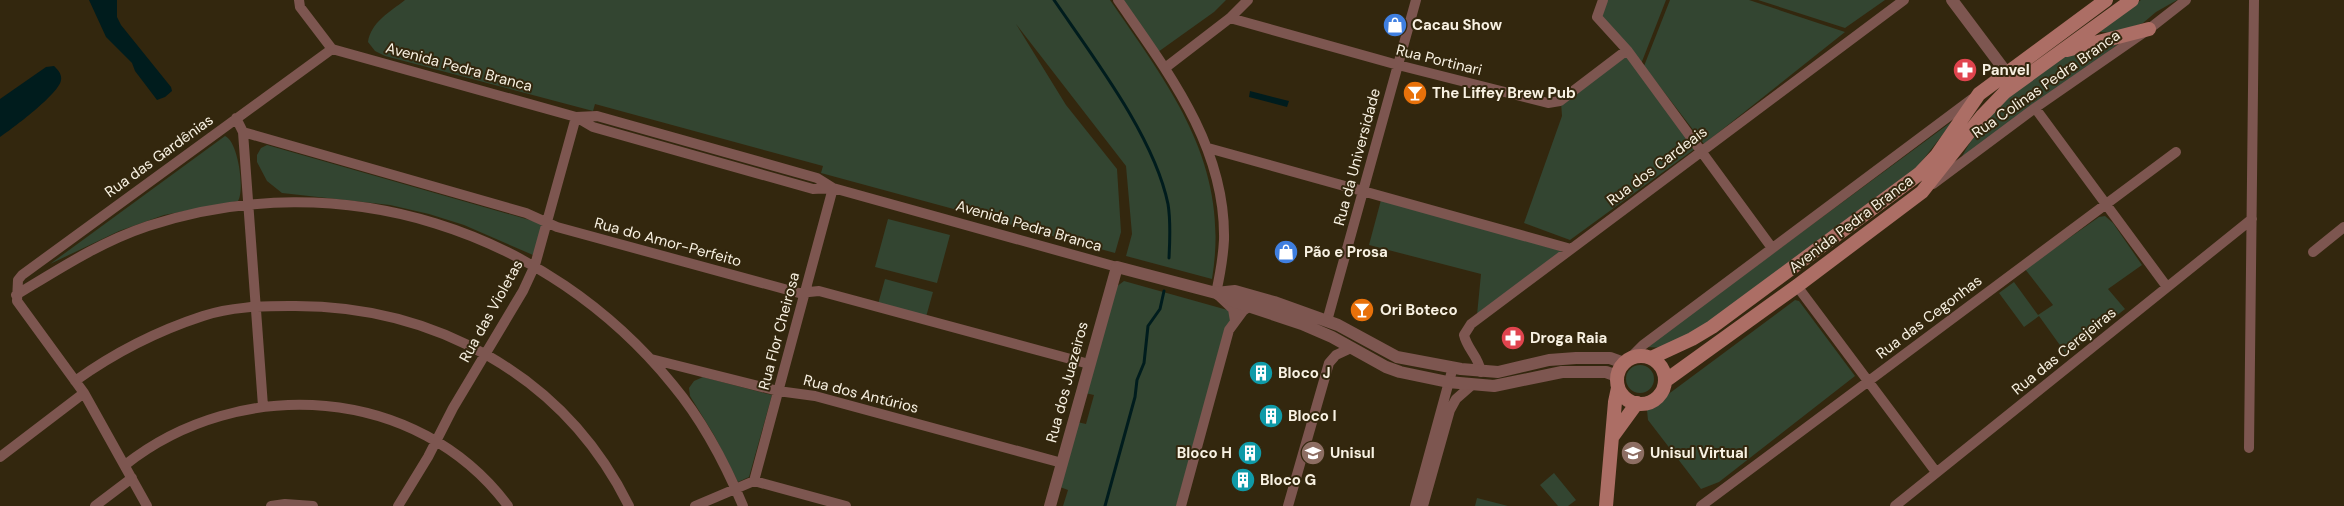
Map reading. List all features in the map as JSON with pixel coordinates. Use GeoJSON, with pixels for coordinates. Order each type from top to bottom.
{"type":"FeatureCollection","features":[{"type":"Feature","properties":{"kind":"main road","name":"Avenida Pedra Branca"},"geometry":{"type":"LineString","coordinates":[[1651,358],[1692,339],[1712,327],[1919,174],[1936,155],[1979,94],[2006,72],[2106,0]]}},
{"type":"Feature","properties":{"kind":"main road","name":"Avenida Pedra Branca"},"geometry":{"type":"LineString","coordinates":[[1665,380],[1797,286],[1922,192],[1999,98],[2132,0]]}},
{"type":"Feature","properties":{"kind":"main road"},"geometry":{"type":"LineString","coordinates":[[2059,52],[2149,29]]}},
{"type":"Feature","properties":{"kind":"main road"},"geometry":{"type":"LineString","coordinates":[[1606,506],[1618,382],[1627,360],[1644,356],[1651,358],[1661,367],[1665,380],[1656,398],[1650,402],[1637,403],[1626,398],[1618,382]]}},
{"type":"Feature","properties":{"kind":"main road"},"geometry":{"type":"LineString","coordinates":[[1612,436],[1637,403]]}},
{"type":"Feature","properties":{"kind":"street"},"geometry":{"type":"LineString","coordinates":[[298,0],[300,7],[332,49]]}},
{"type":"Feature","properties":{"kind":"street"},"geometry":{"type":"LineString","coordinates":[[1118,0],[1165,68],[1208,148],[1216,174],[1223,218],[1223,255],[1216,292],[1234,309],[1235,321]]}},
{"type":"Feature","properties":{"kind":"street"},"geometry":{"type":"LineString","coordinates":[[1165,68],[1230,18],[1248,0]]}},
{"type":"Feature","properties":{"kind":"street","name":"Rua da Universidade"},"geometry":{"type":"LineString","coordinates":[[1327,321],[1416,0]]}},
{"type":"Feature","properties":{"kind":"street"},"geometry":{"type":"LineString","coordinates":[[1603,0],[1597,18],[1627,50],[1772,248]]}},
{"type":"Feature","properties":{"kind":"street","name":"Rua dos Cardeais"},"geometry":{"type":"LineString","coordinates":[[1481,372],[1477,358],[1465,342],[1467,329],[1904,0]]}},
{"type":"Feature","properties":{"kind":"street"},"geometry":{"type":"LineString","coordinates":[[1952,0],[2006,72]]}},
{"type":"Feature","properties":{"kind":"street","name":"Rua Colinas Pedra Branca"},"geometry":{"type":"LineString","coordinates":[[1922,192],[2035,108],[2149,29],[2186,0]]}},
{"type":"Feature","properties":{"kind":"street"},"geometry":{"type":"LineString","coordinates":[[2249,448],[2254,0]]}},
{"type":"Feature","properties":{"kind":"street","name":"Rua Portinari"},"geometry":{"type":"LineString","coordinates":[[1230,18],[1398,65],[1548,103],[1560,101],[1627,50]]}},
{"type":"Feature","properties":{"kind":"street","name":"Avenida Pedra Branca"},"geometry":{"type":"LineString","coordinates":[[332,49],[576,116],[593,127],[813,189],[833,188],[1117,267],[1216,292],[1302,324],[1392,370],[1448,382],[1472,384],[1506,384],[1562,372],[1606,372],[1618,382]]}},
{"type":"Feature","properties":{"kind":"street","name":"Rua das Gardênias"},"geometry":{"type":"LineString","coordinates":[[16,295],[18,280],[22,275],[332,49]]}},
{"type":"Feature","properties":{"kind":"street","name":"Avenida Pedra Branca"},"geometry":{"type":"LineString","coordinates":[[1216,292],[1235,290],[1327,321],[1397,357],[1481,372],[1498,372],[1563,358],[1627,360],[1643,345],[1979,94]]}},
{"type":"Feature","properties":{"kind":"street"},"geometry":{"type":"LineString","coordinates":[[2035,108],[2167,287]]}},
{"type":"Feature","properties":{"kind":"street","name":"Rua das Violetas"},"geometry":{"type":"LineString","coordinates":[[398,506],[437,440],[453,408],[523,292],[535,265],[576,116]]}},
{"type":"Feature","properties":{"kind":"street"},"geometry":{"type":"LineString","coordinates":[[236,118],[243,132],[250,204],[263,406]]}},
{"type":"Feature","properties":{"kind":"street","name":"Rua do Amor-Perfeito"},"geometry":{"type":"LineString","coordinates":[[243,132],[526,213],[547,223],[805,293],[819,291],[1089,364]]}},
{"type":"Feature","properties":{"kind":"street"},"geometry":{"type":"LineString","coordinates":[[1208,148],[1571,249]]}},
{"type":"Feature","properties":{"kind":"street","name":"Rua das Cegonhas"},"geometry":{"type":"LineString","coordinates":[[1701,506],[2176,152]]}},
{"type":"Feature","properties":{"kind":"street","name":"Rua Flor Cheirosa"},"geometry":{"type":"LineString","coordinates":[[754,481],[833,188]]}},
{"type":"Feature","properties":{"kind":"street"},"geometry":{"type":"LineString","coordinates":[[148,506],[84,393],[25,312],[16,295],[94,247],[120,236],[182,216],[250,204],[322,202],[367,207],[404,214],[474,236],[535,265],[606,318],[651,359],[691,408],[710,438],[743,506]]}},
{"type":"Feature","properties":{"kind":"street","name":"Rua das Cerejeiras"},"geometry":{"type":"LineString","coordinates":[[1895,506],[2252,219]]}},
{"type":"Feature","properties":{"kind":"street"},"geometry":{"type":"LineString","coordinates":[[2313,252],[2344,228]]}},
{"type":"Feature","properties":{"kind":"street","name":"Rua dos Juazeiros"},"geometry":{"type":"LineString","coordinates":[[1050,506],[1117,267]]}},
{"type":"Feature","properties":{"kind":"street"},"geometry":{"type":"LineString","coordinates":[[1797,286],[1936,472]]}},
{"type":"Feature","properties":{"kind":"street"},"geometry":{"type":"LineString","coordinates":[[1181,506],[1230,330],[1235,321],[1250,306]]}},
{"type":"Feature","properties":{"kind":"street"},"geometry":{"type":"LineString","coordinates":[[75,381],[104,360],[157,335],[204,316],[257,307],[334,307],[385,315],[437,331],[509,367],[531,384],[572,422],[606,467],[629,506]]}},
{"type":"Feature","properties":{"kind":"street"},"geometry":{"type":"LineString","coordinates":[[1288,506],[1329,363],[1336,355],[1351,348]]}},
{"type":"Feature","properties":{"kind":"street","name":"Rua dos Antúrios"},"geometry":{"type":"LineString","coordinates":[[651,359],[778,391],[815,396],[1062,463]]}},
{"type":"Feature","properties":{"kind":"street"},"geometry":{"type":"LineString","coordinates":[[1415,506],[1453,367]]}},
{"type":"Feature","properties":{"kind":"street"},"geometry":{"type":"LineString","coordinates":[[1423,506],[1450,410],[1472,384]]}},
{"type":"Feature","properties":{"kind":"street"},"geometry":{"type":"LineString","coordinates":[[0,457],[84,393]]}},
{"type":"Feature","properties":{"kind":"street"},"geometry":{"type":"LineString","coordinates":[[125,465],[142,452],[193,424],[218,415],[263,406],[303,404],[352,410],[382,418],[437,440],[470,466],[508,506]]}},
{"type":"Feature","properties":{"kind":"street"},"geometry":{"type":"LineString","coordinates":[[95,506],[132,478]]}},
{"type":"Feature","properties":{"kind":"street"},"geometry":{"type":"LineString","coordinates":[[695,506],[754,481],[846,506]]}},
{"type":"Feature","properties":{"kind":"street"},"geometry":{"type":"LineString","coordinates":[[271,506],[285,504],[313,506]]}},
{"type":"Feature","properties":{"kind":"green space"},"geometry":{"type":"Polygon","coordinates":[[[405,0],[1110,0],[1174,97],[1191,130],[1204,164],[1213,199],[1216,238],[1212,279],[1126,256],[1132,234],[1126,166],[1016,24],[1066,105],[1117,169],[1121,232],[1115,253],[821,173],[823,166],[595,104],[593,111],[385,56],[375,51],[368,42],[370,35],[382,18],[405,0]]]}},
{"type":"Feature","properties":{"kind":"green space"},"geometry":{"type":"Polygon","coordinates":[[[1122,0],[1226,0],[1214,12],[1158,52],[1122,0]]]}},
{"type":"Feature","properties":{"kind":"green space"},"geometry":{"type":"Polygon","coordinates":[[[1606,0],[1666,0],[1641,64],[1600,17],[1606,0]]]}},
{"type":"Feature","properties":{"kind":"green space"},"geometry":{"type":"Polygon","coordinates":[[[1670,0],[1749,0],[1845,32],[1704,144],[1644,66],[1670,0]]]}},
{"type":"Feature","properties":{"kind":"green space"},"geometry":{"type":"Polygon","coordinates":[[[1758,0],[1885,0],[1845,28],[1758,0]]]}},
{"type":"Feature","properties":{"kind":"green space"},"geometry":{"type":"Polygon","coordinates":[[[2141,0],[2177,0],[2156,12],[2143,23],[2114,33],[2100,32],[2105,25],[2141,0]]]}},
{"type":"Feature","properties":{"kind":"green space"},"geometry":{"type":"Polygon","coordinates":[[[2121,42],[1960,160],[1980,128],[1992,114],[2033,76],[2071,53],[2121,42]]]}},
{"type":"Feature","properties":{"kind":"green space"},"geometry":{"type":"Polygon","coordinates":[[[1627,52],[1696,148],[1570,240],[1524,223],[1562,116],[1561,102],[1627,52]]]}},
{"type":"Feature","properties":{"kind":"green space"},"geometry":{"type":"Polygon","coordinates":[[[1954,120],[1915,170],[1692,334],[1666,348],[1646,347],[1954,120]]]}},
{"type":"Feature","properties":{"kind":"green space"},"geometry":{"type":"Polygon","coordinates":[[[225,136],[230,140],[239,166],[241,187],[238,201],[164,215],[119,231],[50,264],[225,136]]]}},
{"type":"Feature","properties":{"kind":"green space"},"geometry":{"type":"Polygon","coordinates":[[[267,145],[540,223],[543,225],[533,255],[464,225],[429,214],[390,205],[282,193],[267,181],[257,162],[257,155],[261,148],[267,145]]]}},
{"type":"Feature","properties":{"kind":"green space"},"geometry":{"type":"Polygon","coordinates":[[[1381,200],[1562,251],[1477,315],[1481,274],[1369,245],[1381,200]]]}},
{"type":"Feature","properties":{"kind":"green space"},"geometry":{"type":"Polygon","coordinates":[[[2105,216],[2113,223],[2142,265],[2108,289],[2125,309],[2067,355],[2039,316],[2024,327],[1999,293],[2014,282],[2038,315],[2053,305],[2025,269],[2099,217],[2105,216]]]}},
{"type":"Feature","properties":{"kind":"green space"},"geometry":{"type":"Polygon","coordinates":[[[888,219],[950,235],[937,283],[875,267],[888,219]]]}},
{"type":"Feature","properties":{"kind":"green space"},"geometry":{"type":"Polygon","coordinates":[[[885,279],[933,292],[926,317],[878,304],[885,279]]]}},
{"type":"Feature","properties":{"kind":"green space"},"geometry":{"type":"Polygon","coordinates":[[[1124,281],[1231,311],[1234,317],[1176,506],[1063,506],[1068,490],[1060,487],[1077,422],[1086,424],[1094,395],[1085,393],[1116,287],[1124,281]]]}},
{"type":"Feature","properties":{"kind":"green space"},"geometry":{"type":"Polygon","coordinates":[[[1795,300],[1799,301],[1855,376],[1719,482],[1701,489],[1648,420],[1647,410],[1795,300]]]}},
{"type":"Feature","properties":{"kind":"green space"},"geometry":{"type":"Polygon","coordinates":[[[1640,365],[1650,369],[1654,379],[1650,389],[1640,393],[1630,389],[1626,379],[1630,369],[1640,365]]]}},
{"type":"Feature","properties":{"kind":"green space"},"geometry":{"type":"Polygon","coordinates":[[[703,377],[772,395],[749,477],[738,482],[714,435],[690,396],[689,388],[694,381],[703,377]]]}},
{"type":"Feature","properties":{"kind":"green space"},"geometry":{"type":"Polygon","coordinates":[[[1554,473],[1576,500],[1568,506],[1558,506],[1540,485],[1554,473]]]}},
{"type":"Feature","properties":{"kind":"green space"},"geometry":{"type":"Polygon","coordinates":[[[1477,498],[1508,506],[1475,506],[1477,498]]]}},
{"type":"Feature","properties":{"kind":"water"},"geometry":{"type":"Polygon","coordinates":[[[89,0],[117,0],[117,17],[121,25],[171,87],[172,91],[165,97],[157,100],[135,71],[132,63],[106,37],[89,0]]]}},
{"type":"Feature","properties":{"kind":"water"},"geometry":{"type":"Polygon","coordinates":[[[54,66],[61,76],[59,86],[35,110],[0,137],[0,99],[46,67],[54,66]]]}},
{"type":"Feature","properties":{"kind":"water"},"geometry":{"type":"Polygon","coordinates":[[[1250,91],[1289,101],[1287,107],[1249,97],[1250,91]]]}},
{"type":"Feature","properties":{"kind":"waterway"},"geometry":{"type":"LineString","coordinates":[[1054,0],[1104,72],[1150,151],[1161,178],[1168,204],[1170,224],[1169,258]]}},
{"type":"Feature","properties":{"kind":"waterway"},"geometry":{"type":"LineString","coordinates":[[1105,506],[1135,397],[1137,380],[1144,363],[1148,326],[1160,309],[1164,291]]}},
{"type":"Feature","properties":{"kind":"place","name":"Cacau Show"},"geometry":{"type":"Point","coordinates":[1395,25]}},
{"type":"Feature","properties":{"kind":"place","name":"Panvel"},"geometry":{"type":"Point","coordinates":[1965,70]}},
{"type":"Feature","properties":{"kind":"place","name":"The Liffey Brew Pub"},"geometry":{"type":"Point","coordinates":[1415,93]}},
{"type":"Feature","properties":{"kind":"place","name":"Pão e Prosa"},"geometry":{"type":"Point","coordinates":[1286,252]}},
{"type":"Feature","properties":{"kind":"place","name":"Ori Boteco"},"geometry":{"type":"Point","coordinates":[1362,310]}},
{"type":"Feature","properties":{"kind":"place","name":"Droga Raia"},"geometry":{"type":"Point","coordinates":[1513,338]}},
{"type":"Feature","properties":{"kind":"place","name":"Bloco J"},"geometry":{"type":"Point","coordinates":[1261,373]}},
{"type":"Feature","properties":{"kind":"place","name":"Bloco I"},"geometry":{"type":"Point","coordinates":[1271,416]}},
{"type":"Feature","properties":{"kind":"place","name":"Bloco H"},"geometry":{"type":"Point","coordinates":[1250,453]}},
{"type":"Feature","properties":{"kind":"place","name":"Unisul"},"geometry":{"type":"Point","coordinates":[1313,453]}},
{"type":"Feature","properties":{"kind":"place","name":"Unisul Virtual"},"geometry":{"type":"Point","coordinates":[1633,453]}},
{"type":"Feature","properties":{"kind":"place","name":"Bloco G"},"geometry":{"type":"Point","coordinates":[1243,480]}}]}
